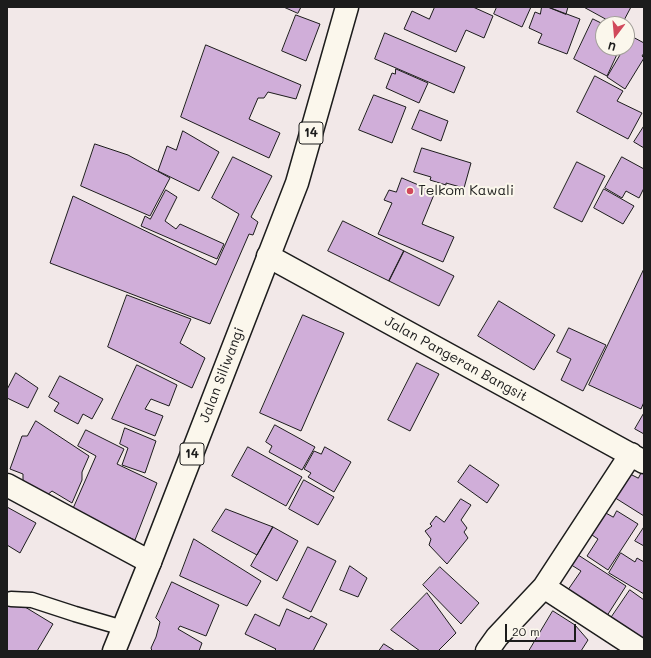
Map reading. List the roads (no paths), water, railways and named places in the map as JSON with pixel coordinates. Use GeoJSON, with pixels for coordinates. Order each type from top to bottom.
{"type":"FeatureCollection","features":[{"type":"Feature","properties":{"kind":"main road","name":"14"},"geometry":{"type":"LineString","coordinates":[[268,256],[297,183],[347,7]]}},
{"type":"Feature","properties":{"kind":"main road","name":"Jalan Pangeran Bangsit"},"geometry":{"type":"LineString","coordinates":[[268,256],[637,458]]}},
{"type":"Feature","properties":{"kind":"main road","name":"Jalan Siliwangi"},"geometry":{"type":"LineString","coordinates":[[114,651],[150,562],[268,256]]}},
{"type":"Feature","properties":{"kind":"main road"},"geometry":{"type":"LineString","coordinates":[[487,651],[497,637],[544,587],[637,458]]}},
{"type":"Feature","properties":{"kind":"main road"},"geometry":{"type":"LineString","coordinates":[[7,485],[150,562]]}},
{"type":"Feature","properties":{"kind":"main road"},"geometry":{"type":"LineString","coordinates":[[544,587],[642,651]]}},
{"type":"Feature","properties":{"kind":"lane"},"geometry":{"type":"LineString","coordinates":[[11,599],[32,600],[123,628]]}},
{"type":"Feature","properties":{"kind":"place","name":"Telkom Kawali"},"geometry":{"type":"Point","coordinates":[410,191]}}]}
